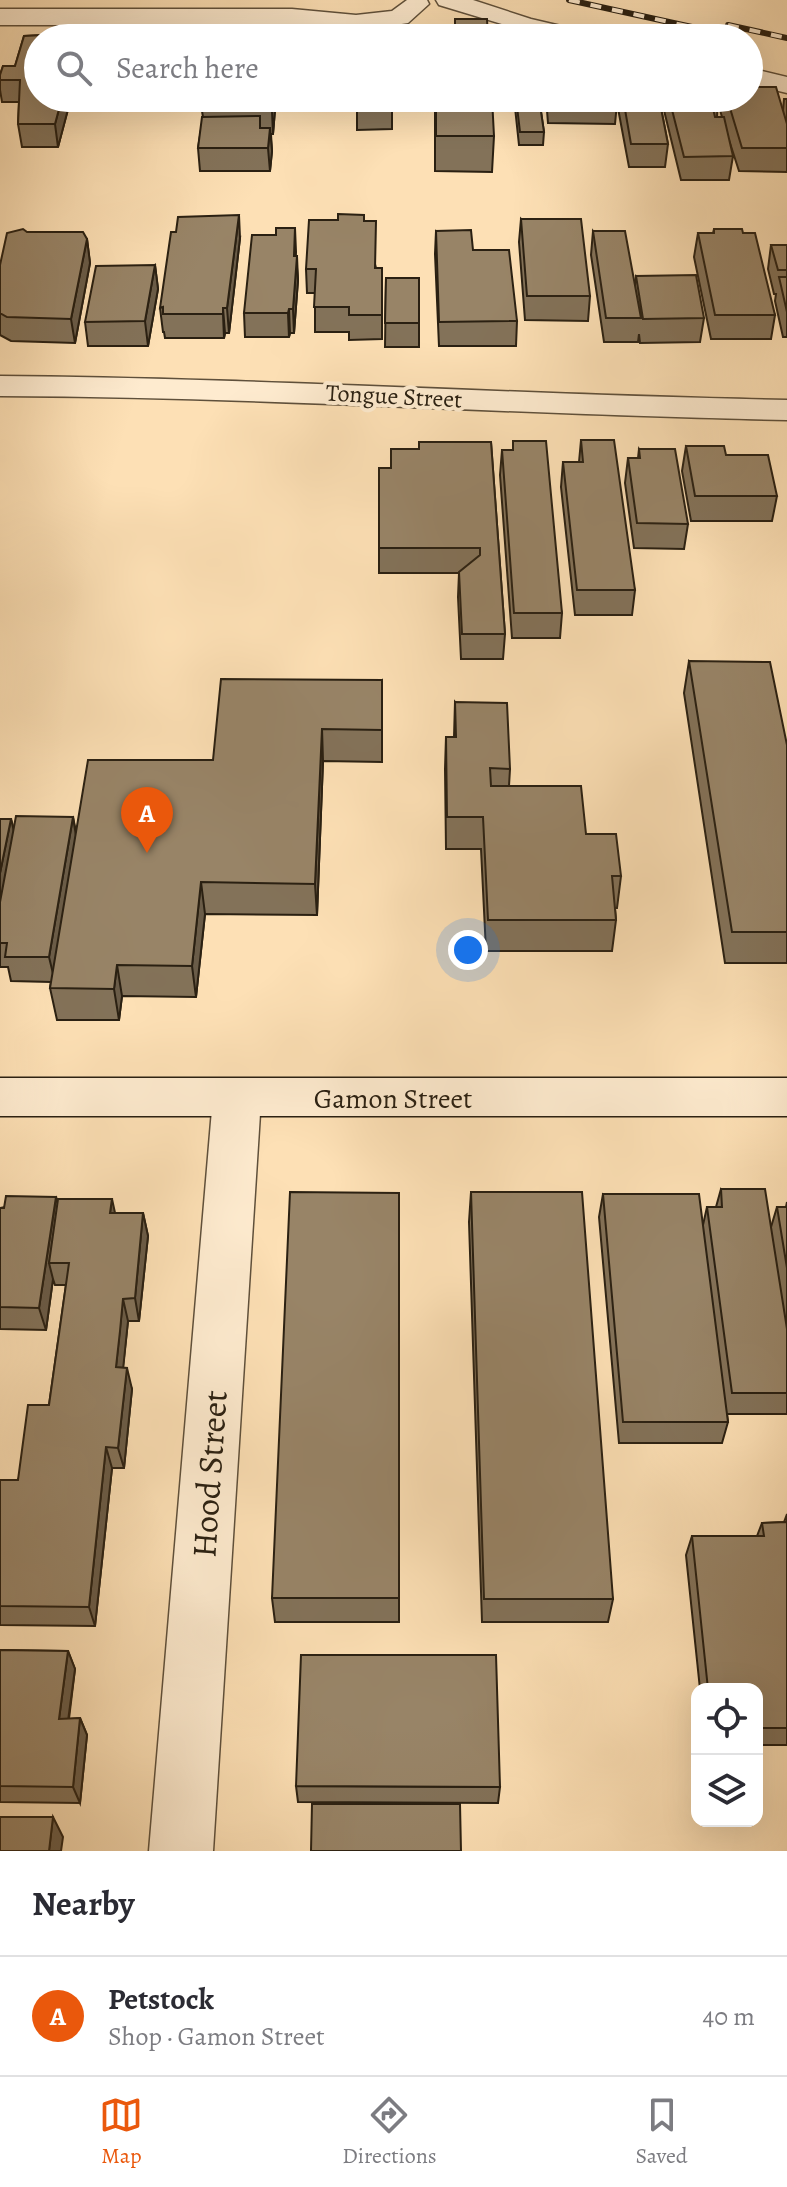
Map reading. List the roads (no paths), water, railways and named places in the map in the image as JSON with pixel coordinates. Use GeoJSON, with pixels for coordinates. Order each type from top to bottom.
{"type":"FeatureCollection","features":[{"type":"Feature","properties":{"kind":"street"},"geometry":{"type":"LineString","coordinates":[[448,0],[521,24]]}},
{"type":"Feature","properties":{"kind":"street"},"geometry":{"type":"LineString","coordinates":[[292,17],[396,4],[518,24]]}},
{"type":"Feature","properties":{"kind":"street"},"geometry":{"type":"LineString","coordinates":[[0,17],[292,17],[374,22],[399,18],[396,4]]}},
{"type":"Feature","properties":{"kind":"street"},"geometry":{"type":"LineString","coordinates":[[763,79],[787,85]]}},
{"type":"Feature","properties":{"kind":"street","name":"Tongue Street"},"geometry":{"type":"LineString","coordinates":[[0,386],[176,387],[571,406],[787,410]]}},
{"type":"Feature","properties":{"kind":"street","name":"Gamon Street"},"geometry":{"type":"LineString","coordinates":[[0,1097],[787,1097]]}},
{"type":"Feature","properties":{"kind":"street","name":"Hood Street"},"geometry":{"type":"LineString","coordinates":[[181,1851],[237,1098]]}},
{"type":"Feature","properties":{"kind":"railway"},"geometry":{"type":"LineString","coordinates":[[569,0],[678,24]]}},
{"type":"Feature","properties":{"kind":"railway"},"geometry":{"type":"LineString","coordinates":[[763,33],[787,38]]}},
{"type":"Feature","properties":{"kind":"place","name":"Petstock"},"geometry":{"type":"Point","coordinates":[147,853]}}]}
